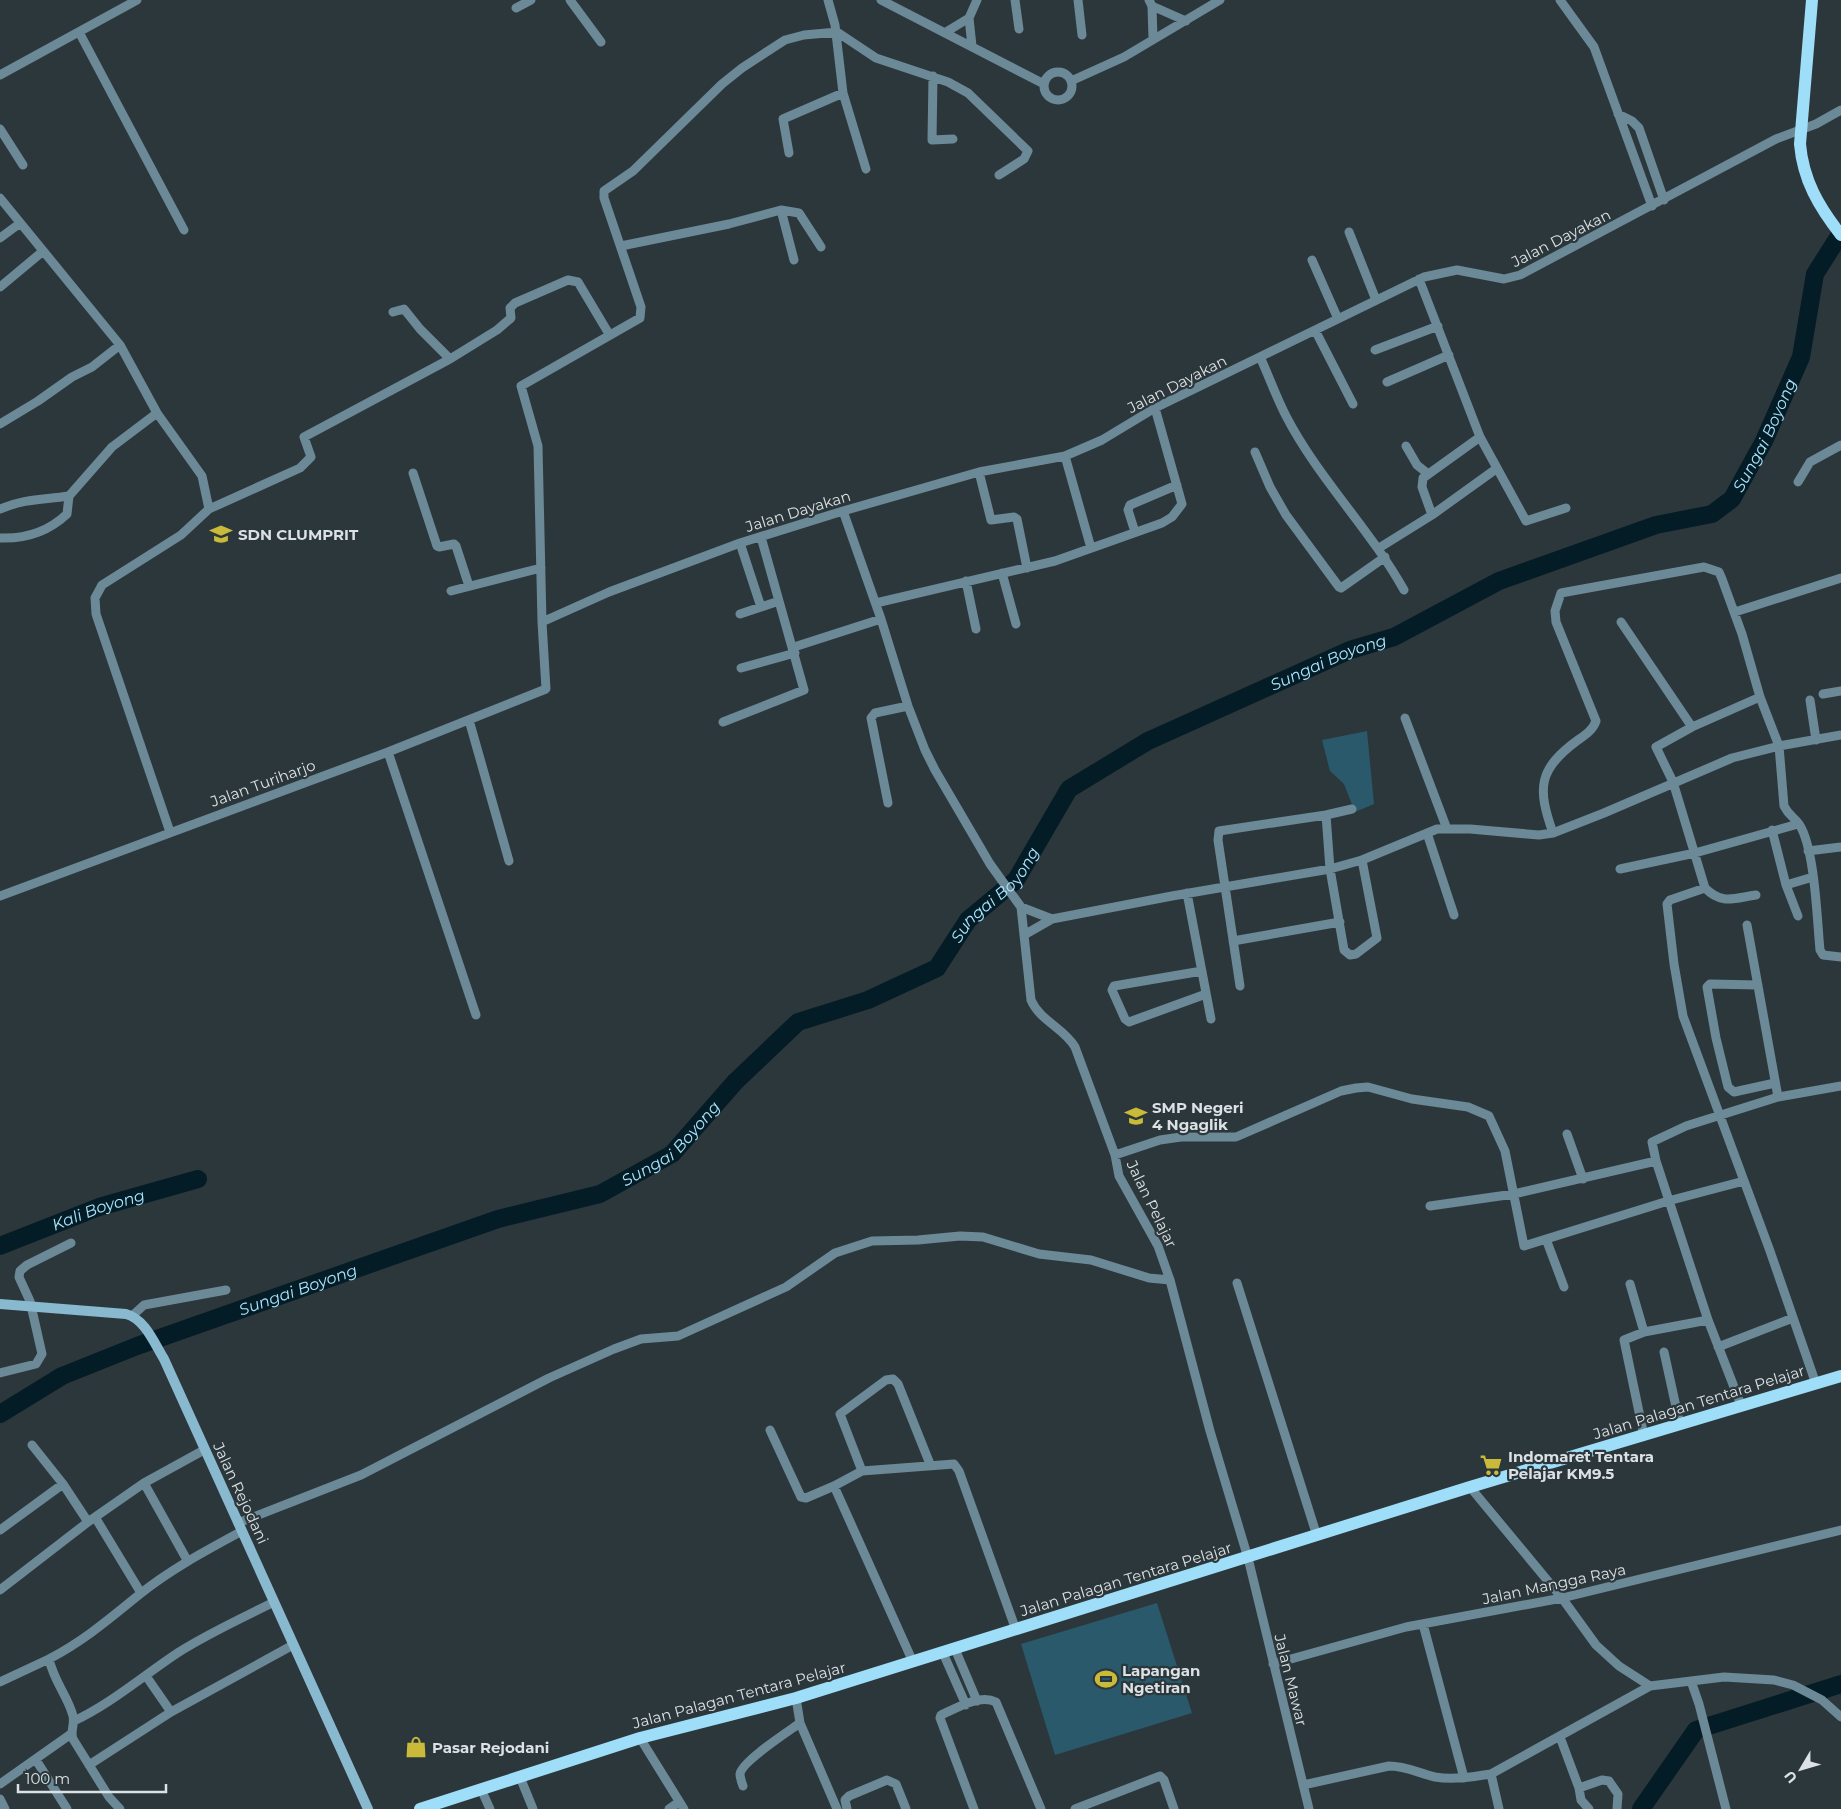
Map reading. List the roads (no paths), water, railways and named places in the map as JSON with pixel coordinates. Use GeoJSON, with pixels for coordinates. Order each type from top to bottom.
{"type":"FeatureCollection","features":[{"type":"Feature","properties":{"kind":"main road"},"geometry":{"type":"LineString","coordinates":[[1812,0],[1800,144],[1804,172],[1824,214],[1841,235]]}},
{"type":"Feature","properties":{"kind":"main road"},"geometry":{"type":"LineString","coordinates":[[0,1304],[132,1316]]}},
{"type":"Feature","properties":{"kind":"main road","name":"Jalan Rejodani"},"geometry":{"type":"LineString","coordinates":[[132,1316],[143,1325],[164,1359],[368,1809]]}},
{"type":"Feature","properties":{"kind":"main road","name":"Jalan Palagan Tentara Pelajar"},"geometry":{"type":"LineString","coordinates":[[420,1809],[640,1738],[796,1698],[1470,1487],[1841,1376]]}},
{"type":"Feature","properties":{"kind":"street"},"geometry":{"type":"LineString","coordinates":[[0,75],[137,0]]}},
{"type":"Feature","properties":{"kind":"street"},"geometry":{"type":"LineString","coordinates":[[516,8],[531,0]]}},
{"type":"Feature","properties":{"kind":"street"},"geometry":{"type":"LineString","coordinates":[[570,0],[601,42]]}},
{"type":"Feature","properties":{"kind":"street"},"geometry":{"type":"LineString","coordinates":[[828,0],[836,32],[843,93],[866,169]]}},
{"type":"Feature","properties":{"kind":"street"},"geometry":{"type":"LineString","coordinates":[[881,0],[1044,84]]}},
{"type":"Feature","properties":{"kind":"street"},"geometry":{"type":"LineString","coordinates":[[972,46],[969,18],[977,0]]}},
{"type":"Feature","properties":{"kind":"street"},"geometry":{"type":"LineString","coordinates":[[1015,0],[1019,29]]}},
{"type":"Feature","properties":{"kind":"street"},"geometry":{"type":"LineString","coordinates":[[1072,81],[1124,57],[1220,0]]}},
{"type":"Feature","properties":{"kind":"street"},"geometry":{"type":"LineString","coordinates":[[1560,0],[1594,47],[1652,206]]}},
{"type":"Feature","properties":{"kind":"street"},"geometry":{"type":"LineString","coordinates":[[1081,1],[1082,36]]}},
{"type":"Feature","properties":{"kind":"street"},"geometry":{"type":"LineString","coordinates":[[1151,3],[1186,21]]}},
{"type":"Feature","properties":{"kind":"street"},"geometry":{"type":"LineString","coordinates":[[1151,3],[1153,39]]}},
{"type":"Feature","properties":{"kind":"street"},"geometry":{"type":"LineString","coordinates":[[946,32],[969,18]]}},
{"type":"Feature","properties":{"kind":"street"},"geometry":{"type":"LineString","coordinates":[[79,32],[184,230]]}},
{"type":"Feature","properties":{"kind":"street"},"geometry":{"type":"LineString","coordinates":[[542,622],[538,446],[521,386],[640,318],[641,312],[622,246],[604,198],[607,188],[633,171],[722,84],[742,68],[785,40],[836,32],[876,58],[933,76],[968,93],[1026,148],[1028,154],[1024,159],[999,175]]}},
{"type":"Feature","properties":{"kind":"street"},"geometry":{"type":"LineString","coordinates":[[1054,72],[1062,72],[1072,81],[1071,91],[1066,97],[1058,100],[1050,98],[1045,92],[1044,84],[1047,76],[1054,72]]}},
{"type":"Feature","properties":{"kind":"street"},"geometry":{"type":"LineString","coordinates":[[933,76],[932,140],[953,139]]}},
{"type":"Feature","properties":{"kind":"street"},"geometry":{"type":"LineString","coordinates":[[789,152],[783,119],[843,93]]}},
{"type":"Feature","properties":{"kind":"street","name":"Jalan Dayakan"},"geometry":{"type":"LineString","coordinates":[[542,622],[609,592],[740,543],[979,472],[1065,456],[1090,446],[1155,408],[1419,279],[1457,270],[1497,278],[1512,278],[1664,200],[1776,139],[1841,110]]}},
{"type":"Feature","properties":{"kind":"street"},"geometry":{"type":"LineString","coordinates":[[1618,114],[1632,121],[1639,128],[1664,200]]}},
{"type":"Feature","properties":{"kind":"street"},"geometry":{"type":"LineString","coordinates":[[0,129],[23,165]]}},
{"type":"Feature","properties":{"kind":"street"},"geometry":{"type":"LineString","coordinates":[[0,198],[19,224],[120,345],[157,413],[202,476],[209,508]]}},
{"type":"Feature","properties":{"kind":"street"},"geometry":{"type":"LineString","coordinates":[[622,246],[729,224],[781,210],[799,213],[821,247]]}},
{"type":"Feature","properties":{"kind":"street"},"geometry":{"type":"LineString","coordinates":[[781,210],[794,260]]}},
{"type":"Feature","properties":{"kind":"street"},"geometry":{"type":"LineString","coordinates":[[0,238],[19,224]]}},
{"type":"Feature","properties":{"kind":"street"},"geometry":{"type":"LineString","coordinates":[[1349,232],[1376,300]]}},
{"type":"Feature","properties":{"kind":"street"},"geometry":{"type":"LineString","coordinates":[[0,287],[42,252]]}},
{"type":"Feature","properties":{"kind":"street"},"geometry":{"type":"LineString","coordinates":[[1312,260],[1338,319]]}},
{"type":"Feature","properties":{"kind":"street"},"geometry":{"type":"LineString","coordinates":[[1419,279],[1450,355],[1480,438],[1526,521],[1566,508]]}},
{"type":"Feature","properties":{"kind":"street"},"geometry":{"type":"LineString","coordinates":[[170,832],[94,605],[102,585],[182,535],[209,508],[300,468],[311,457],[304,440],[304,437],[309,433],[450,359],[509,322],[511,318],[510,308],[515,303],[568,280],[578,282],[609,334]]}},
{"type":"Feature","properties":{"kind":"street"},"geometry":{"type":"LineString","coordinates":[[393,312],[404,309],[420,329],[450,359]]}},
{"type":"Feature","properties":{"kind":"street"},"geometry":{"type":"LineString","coordinates":[[1375,350],[1438,326]]}},
{"type":"Feature","properties":{"kind":"street"},"geometry":{"type":"LineString","coordinates":[[1315,330],[1353,404]]}},
{"type":"Feature","properties":{"kind":"street"},"geometry":{"type":"LineString","coordinates":[[0,424],[72,377],[92,367],[120,345]]}},
{"type":"Feature","properties":{"kind":"street"},"geometry":{"type":"LineString","coordinates":[[1387,382],[1450,355]]}},
{"type":"Feature","properties":{"kind":"street"},"geometry":{"type":"LineString","coordinates":[[1260,357],[1286,417],[1316,464],[1386,557],[1404,590]]}},
{"type":"Feature","properties":{"kind":"street"},"geometry":{"type":"LineString","coordinates":[[876,603],[1061,559],[1162,523],[1180,510],[1182,504],[1155,408]]}},
{"type":"Feature","properties":{"kind":"street"},"geometry":{"type":"LineString","coordinates":[[0,538],[37,534],[50,528],[66,514],[69,496],[112,448],[157,413]]}},
{"type":"Feature","properties":{"kind":"street"},"geometry":{"type":"LineString","coordinates":[[1432,515],[1421,483],[1427,473],[1480,438]]}},
{"type":"Feature","properties":{"kind":"street"},"geometry":{"type":"LineString","coordinates":[[1798,482],[1810,462],[1841,445]]}},
{"type":"Feature","properties":{"kind":"street"},"geometry":{"type":"LineString","coordinates":[[1406,446],[1418,465],[1427,473]]}},
{"type":"Feature","properties":{"kind":"street"},"geometry":{"type":"LineString","coordinates":[[1255,452],[1270,487],[1286,515],[1339,587],[1341,588],[1386,557]]}},
{"type":"Feature","properties":{"kind":"street"},"geometry":{"type":"LineString","coordinates":[[1065,456],[1091,548]]}},
{"type":"Feature","properties":{"kind":"street"},"geometry":{"type":"LineString","coordinates":[[1379,548],[1432,515],[1496,469]]}},
{"type":"Feature","properties":{"kind":"street"},"geometry":{"type":"LineString","coordinates":[[979,472],[991,520],[1014,517],[1017,519],[1027,568]]}},
{"type":"Feature","properties":{"kind":"street"},"geometry":{"type":"LineString","coordinates":[[413,473],[437,546],[439,548],[454,544],[456,546],[469,586]]}},
{"type":"Feature","properties":{"kind":"street"},"geometry":{"type":"LineString","coordinates":[[1135,532],[1128,510],[1130,505],[1177,485]]}},
{"type":"Feature","properties":{"kind":"street"},"geometry":{"type":"LineString","coordinates":[[0,510],[19,501],[69,496]]}},
{"type":"Feature","properties":{"kind":"street"},"geometry":{"type":"LineString","coordinates":[[843,511],[876,603],[908,706],[934,770],[990,864],[1022,907],[1052,920]]}},
{"type":"Feature","properties":{"kind":"street"},"geometry":{"type":"LineString","coordinates":[[723,722],[803,692],[794,650],[761,537]]}},
{"type":"Feature","properties":{"kind":"street"},"geometry":{"type":"LineString","coordinates":[[740,543],[761,607]]}},
{"type":"Feature","properties":{"kind":"street"},"geometry":{"type":"LineString","coordinates":[[1552,833],[1544,808],[1542,789],[1544,778],[1550,765],[1563,751],[1585,735],[1596,721],[1556,622],[1556,611],[1561,593],[1704,566],[1719,572],[1735,612],[1760,697],[1779,746],[1784,806],[1788,815],[1798,824],[1808,851],[1813,877],[1820,950],[1823,955],[1841,957]]}},
{"type":"Feature","properties":{"kind":"street"},"geometry":{"type":"LineString","coordinates":[[451,591],[540,568]]}},
{"type":"Feature","properties":{"kind":"street"},"geometry":{"type":"LineString","coordinates":[[1002,573],[1016,624]]}},
{"type":"Feature","properties":{"kind":"street"},"geometry":{"type":"LineString","coordinates":[[1735,612],[1841,578]]}},
{"type":"Feature","properties":{"kind":"street"},"geometry":{"type":"LineString","coordinates":[[966,581],[976,629]]}},
{"type":"Feature","properties":{"kind":"street"},"geometry":{"type":"LineString","coordinates":[[740,614],[779,601]]}},
{"type":"Feature","properties":{"kind":"street"},"geometry":{"type":"LineString","coordinates":[[741,668],[881,619]]}},
{"type":"Feature","properties":{"kind":"street","name":"Jalan Turiharjo"},"geometry":{"type":"LineString","coordinates":[[0,896],[388,752],[544,691],[548,684],[542,622]]}},
{"type":"Feature","properties":{"kind":"street"},"geometry":{"type":"LineString","coordinates":[[1621,622],[1692,727]]}},
{"type":"Feature","properties":{"kind":"street"},"geometry":{"type":"LineString","coordinates":[[1823,694],[1841,691]]}},
{"type":"Feature","properties":{"kind":"street"},"geometry":{"type":"LineString","coordinates":[[1756,895],[1721,900],[1714,898],[1705,888],[1673,782],[1656,747],[1692,727],[1760,697]]}},
{"type":"Feature","properties":{"kind":"street"},"geometry":{"type":"LineString","coordinates":[[1810,700],[1816,740]]}},
{"type":"Feature","properties":{"kind":"street"},"geometry":{"type":"LineString","coordinates":[[888,803],[871,718],[875,712],[908,706]]}},
{"type":"Feature","properties":{"kind":"street"},"geometry":{"type":"LineString","coordinates":[[1405,718],[1447,828]]}},
{"type":"Feature","properties":{"kind":"street"},"geometry":{"type":"LineString","coordinates":[[469,720],[509,862]]}},
{"type":"Feature","properties":{"kind":"street"},"geometry":{"type":"LineString","coordinates":[[1024,935],[1052,920],[1187,893],[1330,869],[1362,860],[1427,833],[1447,828],[1539,835],[1552,833],[1604,813],[1732,758],[1779,746],[1841,736]]}},
{"type":"Feature","properties":{"kind":"street"},"geometry":{"type":"LineString","coordinates":[[388,752],[476,1015]]}},
{"type":"Feature","properties":{"kind":"street"},"geometry":{"type":"LineString","coordinates":[[1240,986],[1218,840],[1219,831],[1326,815],[1352,809]]}},
{"type":"Feature","properties":{"kind":"street"},"geometry":{"type":"LineString","coordinates":[[1326,815],[1330,869],[1344,950],[1348,954],[1356,954],[1376,940],[1362,860]]}},
{"type":"Feature","properties":{"kind":"street"},"geometry":{"type":"LineString","coordinates":[[1620,869],[1695,853],[1798,824]]}},
{"type":"Feature","properties":{"kind":"street"},"geometry":{"type":"LineString","coordinates":[[1772,830],[1786,885],[1798,916]]}},
{"type":"Feature","properties":{"kind":"street"},"geometry":{"type":"LineString","coordinates":[[1427,833],[1454,915]]}},
{"type":"Feature","properties":{"kind":"street"},"geometry":{"type":"LineString","coordinates":[[1808,851],[1841,846]]}},
{"type":"Feature","properties":{"kind":"street"},"geometry":{"type":"LineString","coordinates":[[1786,885],[1813,877]]}},
{"type":"Feature","properties":{"kind":"street"},"geometry":{"type":"LineString","coordinates":[[1705,888],[1670,900],[1666,904],[1683,1016],[1721,1114],[1816,1384]]}},
{"type":"Feature","properties":{"kind":"street"},"geometry":{"type":"LineString","coordinates":[[1187,893],[1211,1019]]}},
{"type":"Feature","properties":{"kind":"street","name":"Jalan Pelajar"},"geometry":{"type":"LineString","coordinates":[[1022,907],[1031,1000],[1035,1009],[1068,1038],[1075,1047],[1115,1155],[1119,1176],[1158,1246],[1170,1280],[1210,1431],[1248,1558]]}},
{"type":"Feature","properties":{"kind":"street"},"geometry":{"type":"LineString","coordinates":[[1233,942],[1340,922]]}},
{"type":"Feature","properties":{"kind":"street"},"geometry":{"type":"LineString","coordinates":[[1747,925],[1778,1097]]}},
{"type":"Feature","properties":{"kind":"street"},"geometry":{"type":"LineString","coordinates":[[1202,970],[1114,986],[1112,990],[1125,1020],[1129,1022],[1206,994]]}},
{"type":"Feature","properties":{"kind":"street"},"geometry":{"type":"LineString","coordinates":[[1758,985],[1710,984],[1707,987],[1716,1038],[1728,1087],[1734,1092],[1775,1083]]}},
{"type":"Feature","properties":{"kind":"street"},"geometry":{"type":"LineString","coordinates":[[1741,1405],[1708,1320],[1668,1201],[1652,1145],[1654,1139],[1721,1114],[1778,1097],[1841,1086]]}},
{"type":"Feature","properties":{"kind":"street"},"geometry":{"type":"LineString","coordinates":[[1115,1155],[1160,1140],[1181,1137],[1236,1137],[1342,1091],[1368,1087],[1412,1099],[1468,1107],[1489,1116],[1505,1151],[1523,1244],[1526,1246],[1668,1201],[1744,1181]]}},
{"type":"Feature","properties":{"kind":"street"},"geometry":{"type":"LineString","coordinates":[[1567,1134],[1583,1179]]}},
{"type":"Feature","properties":{"kind":"street"},"geometry":{"type":"LineString","coordinates":[[1430,1206],[1514,1194],[1656,1161]]}},
{"type":"Feature","properties":{"kind":"street"},"geometry":{"type":"LineString","coordinates":[[0,1682],[49,1659],[106,1624],[141,1593],[240,1527],[361,1475],[549,1378],[614,1349],[641,1339],[678,1336],[786,1287],[835,1253],[872,1241],[918,1240],[960,1236],[983,1237],[1039,1254],[1091,1260],[1149,1278],[1170,1280]]}},
{"type":"Feature","properties":{"kind":"street"},"geometry":{"type":"LineString","coordinates":[[1546,1239],[1564,1287]]}},
{"type":"Feature","properties":{"kind":"street"},"geometry":{"type":"LineString","coordinates":[[0,1373],[31,1366],[39,1360],[42,1354],[31,1307],[18,1277],[20,1271],[27,1265],[71,1244]]}},
{"type":"Feature","properties":{"kind":"street"},"geometry":{"type":"LineString","coordinates":[[1237,1282],[1317,1536]]}},
{"type":"Feature","properties":{"kind":"street"},"geometry":{"type":"LineString","coordinates":[[1630,1284],[1644,1332]]}},
{"type":"Feature","properties":{"kind":"street"},"geometry":{"type":"LineString","coordinates":[[132,1316],[144,1305],[226,1290]]}},
{"type":"Feature","properties":{"kind":"street"},"geometry":{"type":"LineString","coordinates":[[1718,1347],[1793,1318]]}},
{"type":"Feature","properties":{"kind":"street"},"geometry":{"type":"LineString","coordinates":[[1644,1436],[1624,1342],[1627,1337],[1644,1332],[1708,1320]]}},
{"type":"Feature","properties":{"kind":"street"},"geometry":{"type":"LineString","coordinates":[[1664,1352],[1680,1425]]}},
{"type":"Feature","properties":{"kind":"street"},"geometry":{"type":"LineString","coordinates":[[862,1471],[840,1414],[886,1380],[893,1379],[898,1384],[930,1464]]}},
{"type":"Feature","properties":{"kind":"street"},"geometry":{"type":"LineString","coordinates":[[770,1430],[801,1497],[806,1498],[862,1471],[930,1464],[954,1464],[959,1471],[1016,1630]]}},
{"type":"Feature","properties":{"kind":"street"},"geometry":{"type":"LineString","coordinates":[[32,1445],[91,1520],[141,1593]]}},
{"type":"Feature","properties":{"kind":"street"},"geometry":{"type":"LineString","coordinates":[[0,1590],[91,1520],[144,1483],[204,1450]]}},
{"type":"Feature","properties":{"kind":"street"},"geometry":{"type":"LineString","coordinates":[[144,1483],[188,1560]]}},
{"type":"Feature","properties":{"kind":"street"},"geometry":{"type":"LineString","coordinates":[[1,1528],[63,1484]]}},
{"type":"Feature","properties":{"kind":"street"},"geometry":{"type":"LineString","coordinates":[[834,1486],[913,1662]]}},
{"type":"Feature","properties":{"kind":"street"},"geometry":{"type":"LineString","coordinates":[[1470,1487],[1562,1598],[1596,1645],[1619,1666],[1650,1686]]}},
{"type":"Feature","properties":{"kind":"street","name":"Jalan Mangga Raya"},"geometry":{"type":"LineString","coordinates":[[1273,1664],[1422,1624],[1562,1598],[1841,1530]]}},
{"type":"Feature","properties":{"kind":"street","name":"Jalan Mawar"},"geometry":{"type":"LineString","coordinates":[[1248,1558],[1309,1809]]}},
{"type":"Feature","properties":{"kind":"street"},"geometry":{"type":"LineString","coordinates":[[74,1721],[92,1712],[210,1634],[274,1602]]}},
{"type":"Feature","properties":{"kind":"street"},"geometry":{"type":"LineString","coordinates":[[1422,1624],[1464,1778]]}},
{"type":"Feature","properties":{"kind":"street"},"geometry":{"type":"LineString","coordinates":[[89,1765],[172,1712],[294,1645]]}},
{"type":"Feature","properties":{"kind":"street"},"geometry":{"type":"LineString","coordinates":[[949,1651],[976,1701]]}},
{"type":"Feature","properties":{"kind":"street"},"geometry":{"type":"LineString","coordinates":[[949,1651],[966,1704]]}},
{"type":"Feature","properties":{"kind":"street"},"geometry":{"type":"LineString","coordinates":[[0,1784],[71,1734],[74,1721],[72,1714],[56,1683],[49,1659]]}},
{"type":"Feature","properties":{"kind":"street"},"geometry":{"type":"LineString","coordinates":[[146,1676],[172,1712]]}},
{"type":"Feature","properties":{"kind":"street"},"geometry":{"type":"LineString","coordinates":[[1304,1785],[1389,1766],[1402,1766],[1434,1776],[1464,1778],[1491,1774],[1650,1686],[1724,1677],[1774,1680],[1793,1685],[1822,1700],[1841,1717]]}},
{"type":"Feature","properties":{"kind":"street"},"geometry":{"type":"LineString","coordinates":[[1691,1681],[1699,1704],[1726,1809]]}},
{"type":"Feature","properties":{"kind":"street"},"geometry":{"type":"LineString","coordinates":[[796,1698],[800,1723],[837,1809]]}},
{"type":"Feature","properties":{"kind":"street"},"geometry":{"type":"LineString","coordinates":[[974,1809],[940,1718],[941,1715],[966,1704],[991,1699],[996,1702],[1041,1809]]}},
{"type":"Feature","properties":{"kind":"street"},"geometry":{"type":"LineString","coordinates":[[743,1786],[740,1774],[742,1769],[762,1751],[800,1723]]}},
{"type":"Feature","properties":{"kind":"street"},"geometry":{"type":"LineString","coordinates":[[71,1734],[89,1765],[120,1809]]}},
{"type":"Feature","properties":{"kind":"street"},"geometry":{"type":"LineString","coordinates":[[1560,1737],[1580,1788],[1581,1800],[1589,1809]]}},
{"type":"Feature","properties":{"kind":"street"},"geometry":{"type":"LineString","coordinates":[[640,1738],[681,1806],[669,1809]]}},
{"type":"Feature","properties":{"kind":"street"},"geometry":{"type":"LineString","coordinates":[[36,1760],[67,1809]]}},
{"type":"Feature","properties":{"kind":"street"},"geometry":{"type":"LineString","coordinates":[[1491,1774],[1499,1809]]}},
{"type":"Feature","properties":{"kind":"street"},"geometry":{"type":"LineString","coordinates":[[1075,1809],[1160,1776],[1164,1780],[1174,1809]]}},
{"type":"Feature","properties":{"kind":"street"},"geometry":{"type":"LineString","coordinates":[[520,1778],[533,1809]]}},
{"type":"Feature","properties":{"kind":"street"},"geometry":{"type":"LineString","coordinates":[[847,1809],[845,1800],[848,1796],[887,1780],[896,1784],[906,1809]]}},
{"type":"Feature","properties":{"kind":"street"},"geometry":{"type":"LineString","coordinates":[[1580,1788],[1602,1780],[1609,1781],[1618,1794],[1617,1809]]}},
{"type":"Feature","properties":{"kind":"street"},"geometry":{"type":"LineString","coordinates":[[481,1789],[490,1809]]}},
{"type":"Feature","properties":{"kind":"street"},"geometry":{"type":"LineString","coordinates":[[0,1799],[5,1809]]}},
{"type":"Feature","properties":{"kind":"street"},"geometry":{"type":"LineString","coordinates":[[1098,1800],[1101,1809]]}},
{"type":"Feature","properties":{"kind":"waterway","name":"Sungai Boyong"},"geometry":{"type":"LineString","coordinates":[[0,1414],[62,1376],[137,1346],[498,1219],[600,1194],[672,1154],[735,1082],[798,1022],[868,1000],[937,968],[968,920],[1016,880],[1069,789],[1148,741],[1350,650],[1394,637],[1499,581],[1656,525],[1712,514],[1732,499],[1764,441],[1801,357],[1815,274],[1841,233]]}},
{"type":"Feature","properties":{"kind":"waterway","name":"Kali Boyong"},"geometry":{"type":"LineString","coordinates":[[0,1246],[99,1207],[198,1179]]}},
{"type":"Feature","properties":{"kind":"waterway"},"geometry":{"type":"LineString","coordinates":[[1641,1809],[1696,1730],[1841,1684]]}},
{"type":"Feature","properties":{"kind":"place","name":"SDN CLUMPRIT"},"geometry":{"type":"Point","coordinates":[221,534]}},
{"type":"Feature","properties":{"kind":"place","name":"SMP Negeri 4 Ngaglik"},"geometry":{"type":"Point","coordinates":[1136,1116]}},
{"type":"Feature","properties":{"kind":"place","name":"Indomaret Tentara Pelajar KM9.5"},"geometry":{"type":"Point","coordinates":[1491,1465]}},
{"type":"Feature","properties":{"kind":"place","name":"Lapangan Ngetiran"},"geometry":{"type":"Point","coordinates":[1106,1679]}},
{"type":"Feature","properties":{"kind":"place","name":"Pasar Rejodani"},"geometry":{"type":"Point","coordinates":[416,1747]}}]}
